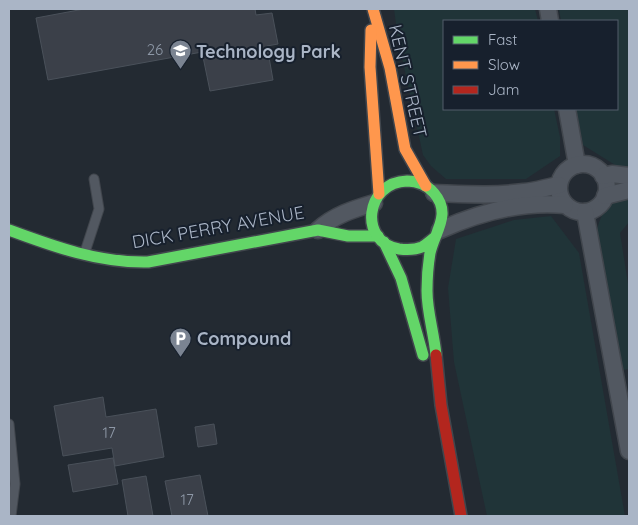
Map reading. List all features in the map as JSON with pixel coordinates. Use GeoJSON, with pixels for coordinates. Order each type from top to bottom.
{"type":"FeatureCollection","features":[{"type":"Feature","properties":{"kind":"main road","name":"KENT STREET"},"geometry":{"type":"LineString","coordinates":[[372,9],[390,68],[406,149],[430,189]]}},
{"type":"Feature","properties":{"kind":"main road","name":"KENT STREET"},"geometry":{"type":"LineString","coordinates":[[372,9],[370,67],[377,199]]}},
{"type":"Feature","properties":{"kind":"main road"},"geometry":{"type":"LineString","coordinates":[[441,402],[417,338],[401,278],[372,220],[377,199],[387,187],[401,181],[417,182],[430,189],[439,201],[442,210],[442,220],[428,273],[427,297],[436,353],[441,402],[462,516]]}},
{"type":"Feature","properties":{"kind":"main road","name":"DICK PERRY AVENUE"},"geometry":{"type":"LineString","coordinates":[[9,230],[84,256],[119,263],[148,262],[318,230],[331,234],[381,239]]}},
{"type":"Feature","properties":{"kind":"main road"},"geometry":{"type":"LineString","coordinates":[[381,239],[399,250],[410,251],[421,248],[437,234]]}},
{"type":"Feature","properties":{"kind":"street"},"geometry":{"type":"LineString","coordinates":[[567,110],[578,165]]}},
{"type":"Feature","properties":{"kind":"street"},"geometry":{"type":"LineString","coordinates":[[437,234],[465,219],[512,208],[548,203],[565,205],[574,211],[585,212],[598,207],[606,196],[606,185],[603,176],[592,166],[578,165],[565,172],[559,185],[560,196],[565,205]]}},
{"type":"Feature","properties":{"kind":"street"},"geometry":{"type":"LineString","coordinates":[[603,176],[612,174],[629,176]]}},
{"type":"Feature","properties":{"kind":"street"},"geometry":{"type":"LineString","coordinates":[[430,189],[474,195],[510,194],[559,185]]}},
{"type":"Feature","properties":{"kind":"street"},"geometry":{"type":"LineString","coordinates":[[606,196],[629,190]]}},
{"type":"Feature","properties":{"kind":"street","name":"DICK PERRY AVENUE"},"geometry":{"type":"LineString","coordinates":[[318,230],[328,221],[377,199]]}},
{"type":"Feature","properties":{"kind":"street"},"geometry":{"type":"LineString","coordinates":[[585,212],[623,379],[629,451]]}},
{"type":"Feature","properties":{"kind":"lane"},"geometry":{"type":"LineString","coordinates":[[84,256],[99,208],[94,179]]}},
{"type":"Feature","properties":{"kind":"lane"},"geometry":{"type":"LineString","coordinates":[[9,424],[15,484],[11,516]]}},
{"type":"Feature","properties":{"kind":"green space"},"geometry":{"type":"Polygon","coordinates":[[[394,9],[535,9],[538,20],[443,20],[443,110],[554,110],[560,137],[560,156],[526,179],[446,179],[431,166],[423,155],[398,39],[394,9]]]}},
{"type":"Feature","properties":{"kind":"green space"},"geometry":{"type":"Polygon","coordinates":[[[559,9],[629,9],[629,168],[620,168],[583,145],[576,110],[618,110],[618,20],[561,20],[559,9]]]}},
{"type":"Feature","properties":{"kind":"green space"},"geometry":{"type":"Polygon","coordinates":[[[629,198],[629,222],[620,233],[629,290],[629,369],[622,370],[597,229],[604,211],[611,204],[629,198]]]}},
{"type":"Feature","properties":{"kind":"green space"},"geometry":{"type":"Polygon","coordinates":[[[551,216],[579,253],[625,516],[487,516],[454,362],[448,288],[456,239],[514,220],[551,216]]]}},
{"type":"Feature","properties":{"kind":"building"},"geometry":{"type":"Polygon","coordinates":[[[84,9],[255,9],[256,15],[272,13],[278,44],[267,46],[273,80],[210,91],[202,52],[48,80],[36,18],[84,9]]]}},
{"type":"Feature","properties":{"kind":"building"},"geometry":{"type":"Polygon","coordinates":[[[103,397],[106,417],[156,409],[164,457],[115,466],[112,448],[63,456],[54,406],[103,397]]]}},
{"type":"Feature","properties":{"kind":"building"},"geometry":{"type":"Polygon","coordinates":[[[214,424],[217,444],[198,447],[195,427],[214,424]]]}},
{"type":"Feature","properties":{"kind":"building"},"geometry":{"type":"Polygon","coordinates":[[[113,458],[118,484],[73,492],[68,465],[113,458]]]}},
{"type":"Feature","properties":{"kind":"building"},"geometry":{"type":"Polygon","coordinates":[[[200,475],[208,516],[172,516],[165,481],[200,475]]]}},
{"type":"Feature","properties":{"kind":"building"},"geometry":{"type":"Polygon","coordinates":[[[146,476],[153,516],[128,516],[122,480],[146,476]]]}},
{"type":"Feature","properties":{"kind":"traffic: fast"},"geometry":{"type":"LineString","coordinates":[[434,238],[422,247],[408,250],[386,244],[377,236],[372,225],[372,213],[375,201],[382,191],[393,184],[407,181],[418,183],[434,193],[442,208],[441,223],[430,253],[427,281],[428,307],[436,355]]}},
{"type":"Feature","properties":{"kind":"traffic: fast"},"geometry":{"type":"LineString","coordinates":[[9,230],[77,253],[130,262],[148,262],[318,230],[348,236],[378,236]]}},
{"type":"Feature","properties":{"kind":"traffic: fast"},"geometry":{"type":"LineString","coordinates":[[384,242],[401,278],[423,355]]}},
{"type":"Feature","properties":{"kind":"traffic: slow"},"geometry":{"type":"LineString","coordinates":[[373,9],[390,68],[405,149],[426,186]]}},
{"type":"Feature","properties":{"kind":"traffic: slow"},"geometry":{"type":"LineString","coordinates":[[371,30],[370,67],[379,194]]}},
{"type":"Feature","properties":{"kind":"traffic: jam"},"geometry":{"type":"LineString","coordinates":[[436,355],[441,405],[461,516]]}},
{"type":"Feature","properties":{"kind":"place","name":"Technology Park"},"geometry":{"type":"Point","coordinates":[180,70]}},
{"type":"Feature","properties":{"kind":"place","name":"Compound"},"geometry":{"type":"Point","coordinates":[181,357]}}]}
